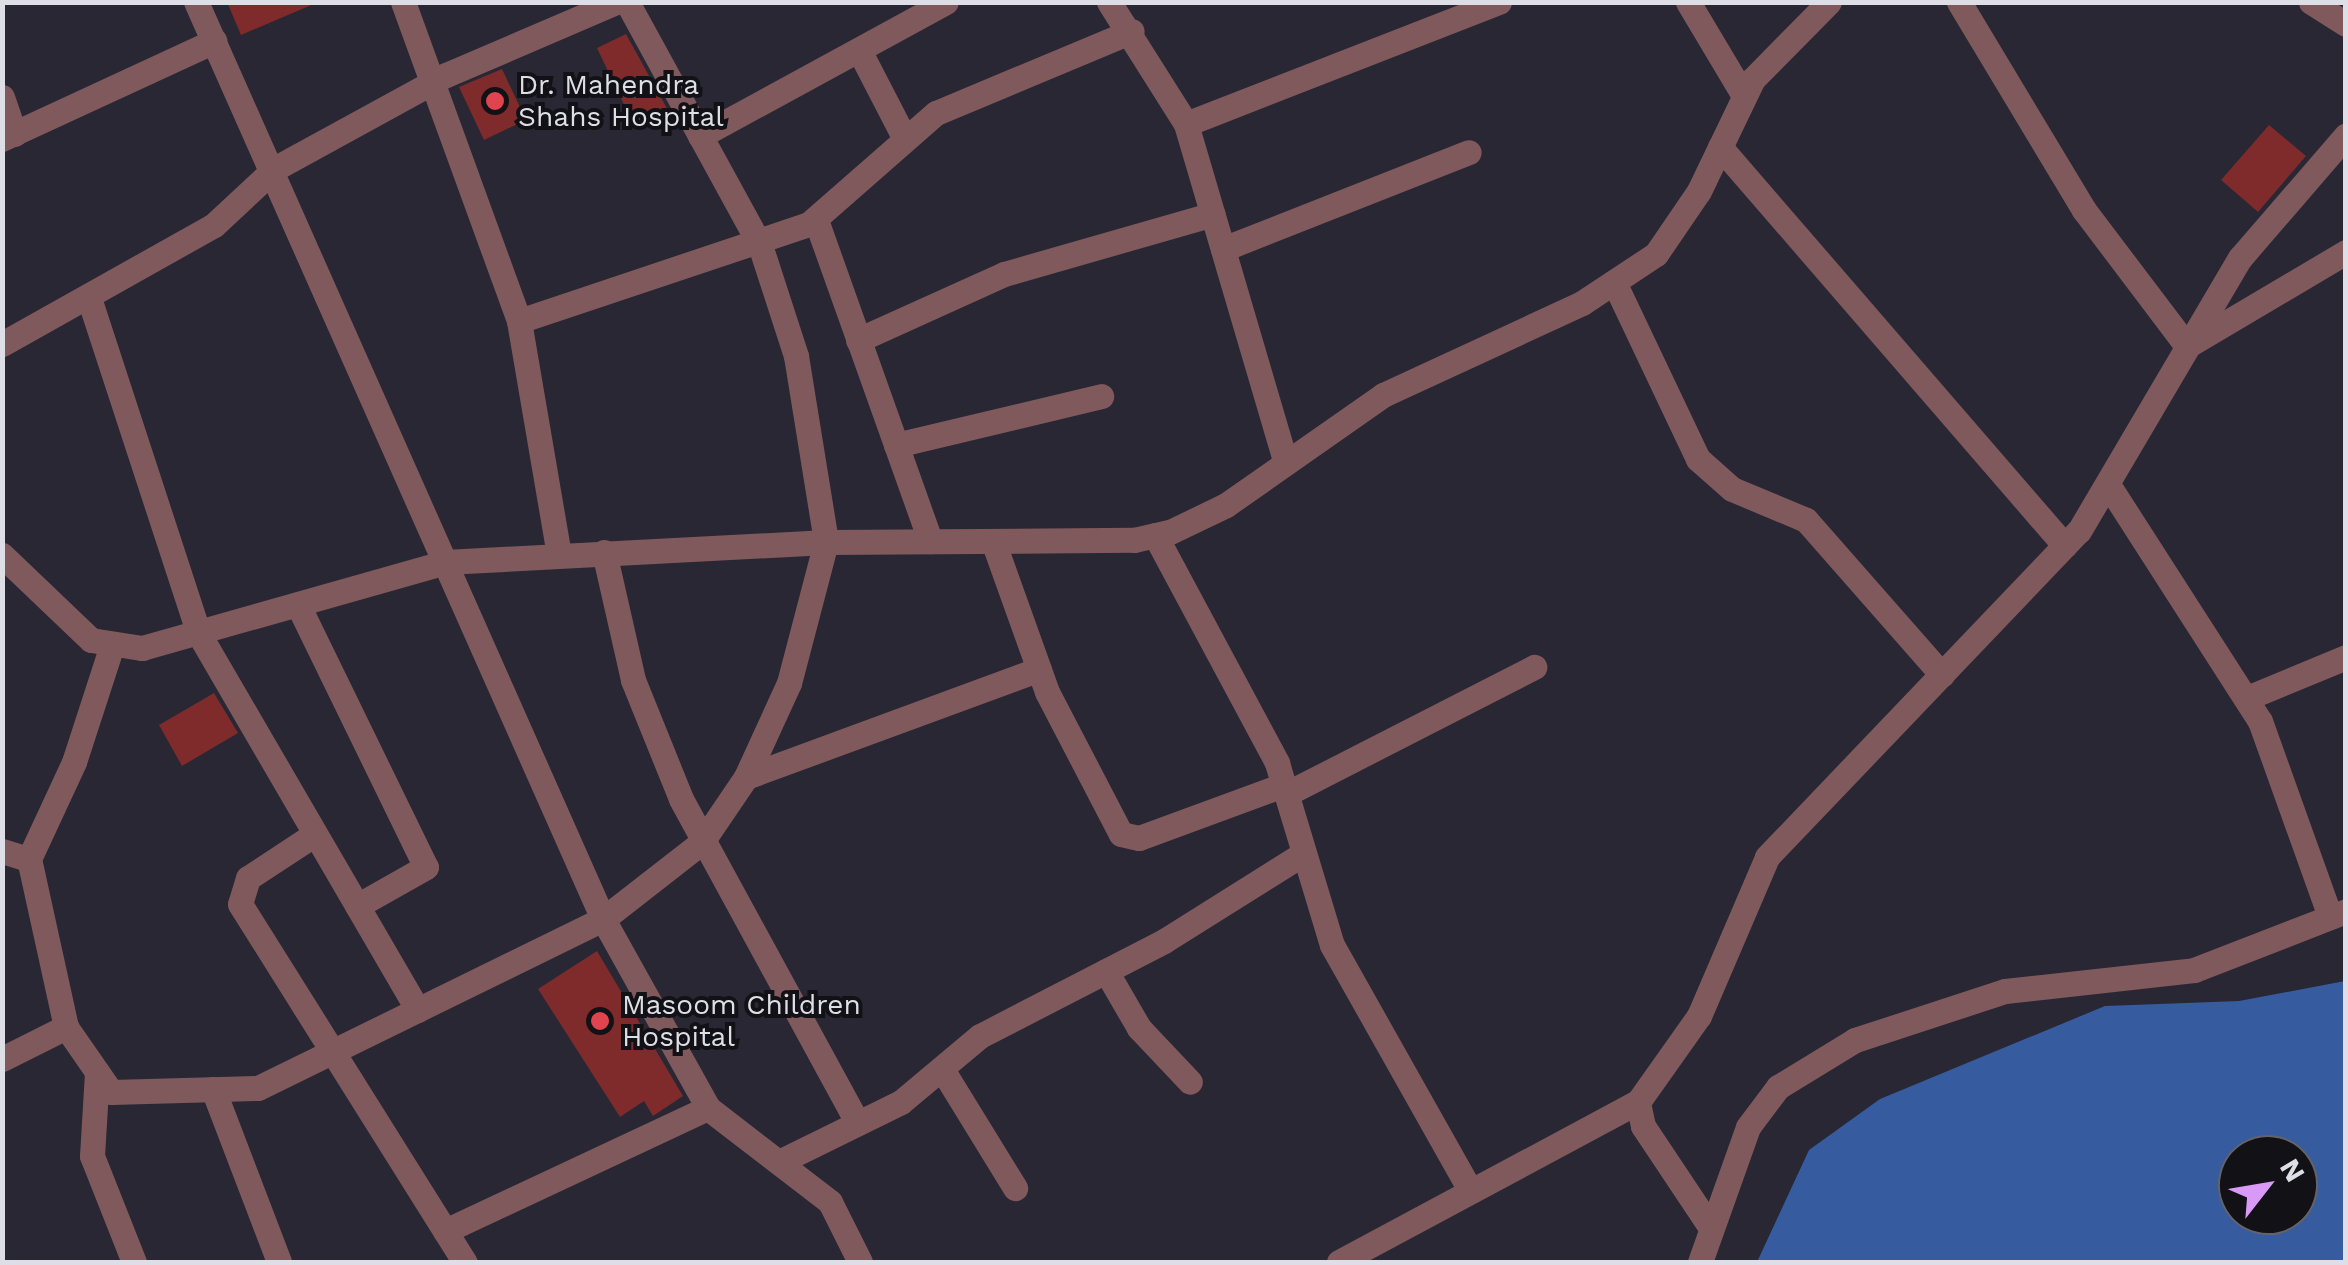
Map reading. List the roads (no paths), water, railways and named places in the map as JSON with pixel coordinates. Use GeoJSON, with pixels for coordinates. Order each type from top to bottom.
{"type":"FeatureCollection","features":[{"type":"Feature","properties":{"kind":"street"},"geometry":{"type":"LineString","coordinates":[[196,2],[274,169],[603,920],[708,1108],[830,1202],[860,1262]]}},
{"type":"Feature","properties":{"kind":"street"},"geometry":{"type":"LineString","coordinates":[[404,2],[427,84],[519,321],[559,555]]}},
{"type":"Feature","properties":{"kind":"street"},"geometry":{"type":"LineString","coordinates":[[2,344],[214,225],[274,169],[427,84],[616,2]]}},
{"type":"Feature","properties":{"kind":"street"},"geometry":{"type":"LineString","coordinates":[[112,645],[74,762],[29,859],[66,1027],[112,1092],[258,1088],[603,920],[702,842],[746,777],[790,683],[826,542],[796,356],[760,245],[627,2]]}},
{"type":"Feature","properties":{"kind":"street"},"geometry":{"type":"LineString","coordinates":[[700,136],[946,2]]}},
{"type":"Feature","properties":{"kind":"street"},"geometry":{"type":"LineString","coordinates":[[1109,2],[1132,32],[1186,124],[1286,463]]}},
{"type":"Feature","properties":{"kind":"street"},"geometry":{"type":"LineString","coordinates":[[1186,124],[1499,2]]}},
{"type":"Feature","properties":{"kind":"street"},"geometry":{"type":"LineString","coordinates":[[1688,2],[1744,96]]}},
{"type":"Feature","properties":{"kind":"street"},"geometry":{"type":"LineString","coordinates":[[2,555],[67,624],[112,645],[198,634],[300,609],[445,562],[826,542],[1155,535],[1226,504],[1383,395],[1614,282],[1675,231],[1744,96],[1782,42],[1828,2]]}},
{"type":"Feature","properties":{"kind":"street"},"geometry":{"type":"LineString","coordinates":[[1959,2],[2084,210],[2188,346]]}},
{"type":"Feature","properties":{"kind":"street"},"geometry":{"type":"LineString","coordinates":[[2311,2],[2346,24]]}},
{"type":"Feature","properties":{"kind":"street"},"geometry":{"type":"LineString","coordinates":[[519,321],[760,245],[816,220],[904,137],[970,97],[1132,32]]}},
{"type":"Feature","properties":{"kind":"street"},"geometry":{"type":"LineString","coordinates":[[2,98],[9,136],[214,41]]}},
{"type":"Feature","properties":{"kind":"street"},"geometry":{"type":"LineString","coordinates":[[859,50],[904,137]]}},
{"type":"Feature","properties":{"kind":"street"},"geometry":{"type":"LineString","coordinates":[[1338,1262],[1468,1188],[1638,1102],[1699,1016],[1767,857],[2065,546],[2110,486],[2240,258],[2346,136]]}},
{"type":"Feature","properties":{"kind":"street"},"geometry":{"type":"LineString","coordinates":[[1720,147],[2065,546]]}},
{"type":"Feature","properties":{"kind":"street"},"geometry":{"type":"LineString","coordinates":[[1223,248],[1469,152]]}},
{"type":"Feature","properties":{"kind":"street"},"geometry":{"type":"LineString","coordinates":[[858,340],[1004,274],[1212,214]]}},
{"type":"Feature","properties":{"kind":"street"},"geometry":{"type":"LineString","coordinates":[[816,220],[930,541]]}},
{"type":"Feature","properties":{"kind":"street"},"geometry":{"type":"LineString","coordinates":[[2188,346],[2346,252]]}},
{"type":"Feature","properties":{"kind":"street"},"geometry":{"type":"LineString","coordinates":[[1614,282],[1706,468],[1806,520],[1942,676]]}},
{"type":"Feature","properties":{"kind":"street"},"geometry":{"type":"LineString","coordinates":[[89,298],[198,634],[418,1010]]}},
{"type":"Feature","properties":{"kind":"street"},"geometry":{"type":"LineString","coordinates":[[896,445],[1102,396]]}},
{"type":"Feature","properties":{"kind":"street"},"geometry":{"type":"LineString","coordinates":[[1700,1262],[1709,1226],[1748,1127],[1778,1087],[1854,1040],[2023,987],[2194,970],[2338,914],[2248,698],[2110,486]]}},
{"type":"Feature","properties":{"kind":"street"},"geometry":{"type":"LineString","coordinates":[[1155,535],[1284,789],[1301,855],[1332,944],[1468,1188]]}},
{"type":"Feature","properties":{"kind":"street"},"geometry":{"type":"LineString","coordinates":[[993,541],[1039,668],[1130,839],[1284,789],[1534,667]]}},
{"type":"Feature","properties":{"kind":"street"},"geometry":{"type":"LineString","coordinates":[[604,552],[633,680],[702,842],[858,1123]]}},
{"type":"Feature","properties":{"kind":"street"},"geometry":{"type":"LineString","coordinates":[[300,609],[426,867],[357,906]]}},
{"type":"Feature","properties":{"kind":"street"},"geometry":{"type":"LineString","coordinates":[[2248,698],[2346,657]]}},
{"type":"Feature","properties":{"kind":"street"},"geometry":{"type":"LineString","coordinates":[[746,777],[1039,668]]}},
{"type":"Feature","properties":{"kind":"street"},"geometry":{"type":"LineString","coordinates":[[315,834],[238,895],[338,1049],[465,1262]]}},
{"type":"Feature","properties":{"kind":"street"},"geometry":{"type":"LineString","coordinates":[[2,851],[29,859]]}},
{"type":"Feature","properties":{"kind":"street"},"geometry":{"type":"LineString","coordinates":[[779,1162],[945,1074],[980,1036],[1106,971],[1301,855]]}},
{"type":"Feature","properties":{"kind":"street"},"geometry":{"type":"LineString","coordinates":[[1106,971],[1139,1028],[1190,1082]]}},
{"type":"Feature","properties":{"kind":"street"},"geometry":{"type":"LineString","coordinates":[[2,1059],[66,1027]]}},
{"type":"Feature","properties":{"kind":"street"},"geometry":{"type":"LineString","coordinates":[[97,1072],[92,1156],[134,1262]]}},
{"type":"Feature","properties":{"kind":"street"},"geometry":{"type":"LineString","coordinates":[[945,1074],[1014,1188]]}},
{"type":"Feature","properties":{"kind":"street"},"geometry":{"type":"LineString","coordinates":[[213,1089],[279,1262]]}},
{"type":"Feature","properties":{"kind":"street"},"geometry":{"type":"LineString","coordinates":[[1638,1102],[1642,1126],[1709,1226]]}},
{"type":"Feature","properties":{"kind":"street"},"geometry":{"type":"LineString","coordinates":[[445,1231],[708,1108]]}},
{"type":"Feature","properties":{"kind":"water"},"geometry":{"type":"Polygon","coordinates":[[[2345,981],[2345,1262],[1757,1262],[1809,1150],[1880,1099],[2105,1006],[2239,1001],[2345,981]]]}},
{"type":"Feature","properties":{"kind":"place","name":"Dr. Mahendra Shahs Hospital"},"geometry":{"type":"Point","coordinates":[495,101]}},
{"type":"Feature","properties":{"kind":"place","name":"Masoom Children Hospital"},"geometry":{"type":"Point","coordinates":[600,1021]}}]}
